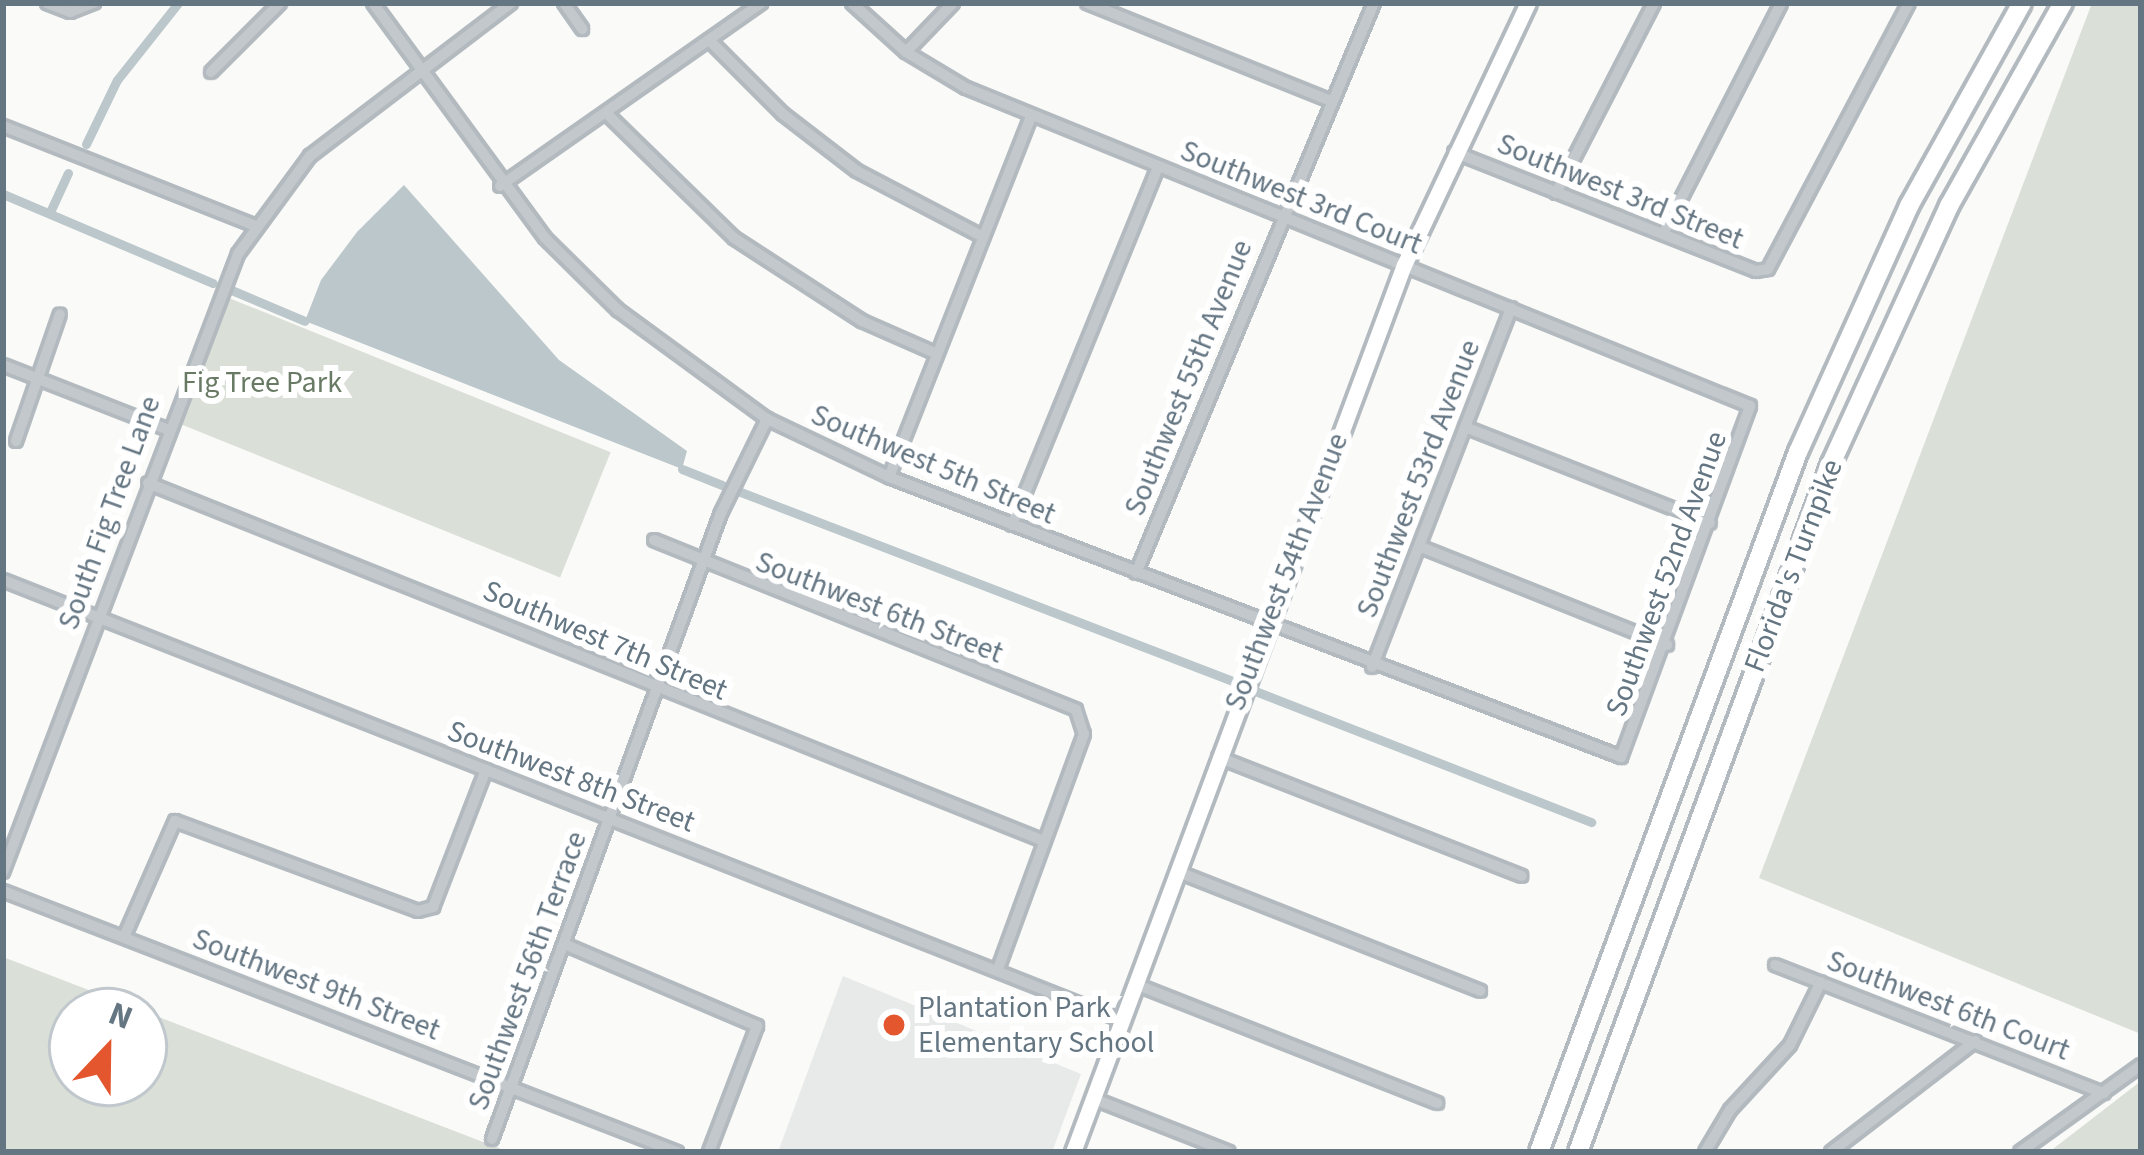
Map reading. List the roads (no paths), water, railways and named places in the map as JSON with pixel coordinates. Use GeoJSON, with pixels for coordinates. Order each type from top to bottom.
{"type":"FeatureCollection","features":[{"type":"Feature","properties":{"kind":"highway","name":"Florida's Turnpike"},"geometry":{"type":"LineString","coordinates":[[1539,1152],[1798,452],[1910,206],[2022,3]]}},
{"type":"Feature","properties":{"kind":"highway","name":"Florida's Turnpike"},"geometry":{"type":"LineString","coordinates":[[1578,1152],[1831,464],[1949,206],[2063,3]]}},
{"type":"Feature","properties":{"kind":"street"},"geometry":{"type":"LineString","coordinates":[[47,3],[81,10],[94,3]]}},
{"type":"Feature","properties":{"kind":"street"},"geometry":{"type":"LineString","coordinates":[[211,72],[280,3]]}},
{"type":"Feature","properties":{"kind":"street","name":"Southwest 5th Street"},"geometry":{"type":"LineString","coordinates":[[373,3],[500,186],[618,310],[767,419],[889,477],[1372,667],[1621,758]]}},
{"type":"Feature","properties":{"kind":"street","name":"South Fig Tree Lane"},"geometry":{"type":"LineString","coordinates":[[3,872],[217,296],[256,226],[310,155],[417,69],[511,3]]}},
{"type":"Feature","properties":{"kind":"street"},"geometry":{"type":"LineString","coordinates":[[564,3],[582,29]]}},
{"type":"Feature","properties":{"kind":"street"},"geometry":{"type":"LineString","coordinates":[[500,186],[761,3]]}},
{"type":"Feature","properties":{"kind":"street","name":"Southwest 3rd Court"},"geometry":{"type":"LineString","coordinates":[[852,3],[906,52],[1031,117],[1750,406]]}},
{"type":"Feature","properties":{"kind":"street"},"geometry":{"type":"LineString","coordinates":[[906,52],[952,3]]}},
{"type":"Feature","properties":{"kind":"street"},"geometry":{"type":"LineString","coordinates":[[1087,3],[1331,101]]}},
{"type":"Feature","properties":{"kind":"street","name":"Southwest 55th Avenue"},"geometry":{"type":"LineString","coordinates":[[1136,573],[1280,216],[1374,3]]}},
{"type":"Feature","properties":{"kind":"street","name":"Southwest 54th Avenue"},"geometry":{"type":"LineString","coordinates":[[1073,1152],[1266,626],[1405,265],[1454,152],[1528,3]]}},
{"type":"Feature","properties":{"kind":"street"},"geometry":{"type":"LineString","coordinates":[[1556,193],[1654,3]]}},
{"type":"Feature","properties":{"kind":"street"},"geometry":{"type":"LineString","coordinates":[[1663,234],[1781,3]]}},
{"type":"Feature","properties":{"kind":"street","name":"Southwest 3rd Street"},"geometry":{"type":"LineString","coordinates":[[1454,152],[1756,271],[1768,268],[1909,3]]}},
{"type":"Feature","properties":{"kind":"street"},"geometry":{"type":"LineString","coordinates":[[709,40],[783,114],[857,171],[983,237]]}},
{"type":"Feature","properties":{"kind":"street"},"geometry":{"type":"LineString","coordinates":[[606,113],[734,238],[862,321],[937,354]]}},
{"type":"Feature","properties":{"kind":"street"},"geometry":{"type":"LineString","coordinates":[[889,477],[1031,117]]}},
{"type":"Feature","properties":{"kind":"street"},"geometry":{"type":"LineString","coordinates":[[3,126],[256,226]]}},
{"type":"Feature","properties":{"kind":"street"},"geometry":{"type":"LineString","coordinates":[[1012,525],[1158,168]]}},
{"type":"Feature","properties":{"kind":"street","name":"Southwest 53rd Avenue"},"geometry":{"type":"LineString","coordinates":[[1372,667],[1511,308]]}},
{"type":"Feature","properties":{"kind":"street"},"geometry":{"type":"LineString","coordinates":[[16,441],[60,314]]}},
{"type":"Feature","properties":{"kind":"street"},"geometry":{"type":"LineString","coordinates":[[3,365],[166,429]]}},
{"type":"Feature","properties":{"kind":"street","name":"Southwest 52nd Avenue"},"geometry":{"type":"LineString","coordinates":[[1621,758],[1667,645],[1750,406]]}},
{"type":"Feature","properties":{"kind":"street","name":"Southwest 56th Terrace"},"geometry":{"type":"LineString","coordinates":[[491,1138],[702,565],[767,419]]}},
{"type":"Feature","properties":{"kind":"street"},"geometry":{"type":"LineString","coordinates":[[1465,427],[1710,524]]}},
{"type":"Feature","properties":{"kind":"street","name":"Southwest 7th Street"},"geometry":{"type":"LineString","coordinates":[[148,483],[642,678],[656,691],[1044,842]]}},
{"type":"Feature","properties":{"kind":"street","name":"Southwest 6th Street"},"geometry":{"type":"LineString","coordinates":[[654,540],[702,565],[1076,710],[1084,722],[1044,842]]}},
{"type":"Feature","properties":{"kind":"street"},"geometry":{"type":"LineString","coordinates":[[1421,547],[1667,645]]}},
{"type":"Feature","properties":{"kind":"street","name":"Southwest 8th Street"},"geometry":{"type":"LineString","coordinates":[[3,580],[1121,1020]]}},
{"type":"Feature","properties":{"kind":"street"},"geometry":{"type":"LineString","coordinates":[[1218,757],[1522,877]]}},
{"type":"Feature","properties":{"kind":"street"},"geometry":{"type":"LineString","coordinates":[[124,937],[164,829],[175,820],[418,911],[433,907],[486,770]]}},
{"type":"Feature","properties":{"kind":"street"},"geometry":{"type":"LineString","coordinates":[[998,969],[1044,842]]}},
{"type":"Feature","properties":{"kind":"street"},"geometry":{"type":"LineString","coordinates":[[1176,872],[1480,991]]}},
{"type":"Feature","properties":{"kind":"street","name":"Southwest 9th Street"},"geometry":{"type":"LineString","coordinates":[[3,891],[677,1152]]}},
{"type":"Feature","properties":{"kind":"street"},"geometry":{"type":"LineString","coordinates":[[564,944],[757,1026],[710,1152]]}},
{"type":"Feature","properties":{"kind":"street","name":"Southwest 6th Court"},"geometry":{"type":"LineString","coordinates":[[1775,965],[2104,1093]]}},
{"type":"Feature","properties":{"kind":"street"},"geometry":{"type":"LineString","coordinates":[[1705,1152],[1730,1110],[1790,1046],[1821,982]]}},
{"type":"Feature","properties":{"kind":"street"},"geometry":{"type":"LineString","coordinates":[[1135,984],[1437,1103]]}},
{"type":"Feature","properties":{"kind":"street"},"geometry":{"type":"LineString","coordinates":[[1831,1152],[1975,1041]]}},
{"type":"Feature","properties":{"kind":"street"},"geometry":{"type":"LineString","coordinates":[[2020,1152],[2141,1065]]}},
{"type":"Feature","properties":{"kind":"street"},"geometry":{"type":"LineString","coordinates":[[1092,1099],[1229,1152]]}},
{"type":"Feature","properties":{"kind":"waterway"},"geometry":{"type":"LineString","coordinates":[[86,144],[117,80],[178,3]]}},
{"type":"Feature","properties":{"kind":"waterway"},"geometry":{"type":"LineString","coordinates":[[50,212],[68,173]]}},
{"type":"Feature","properties":{"kind":"waterway"},"geometry":{"type":"LineString","coordinates":[[3,194],[213,283]]}},
{"type":"Feature","properties":{"kind":"waterway"},"geometry":{"type":"LineString","coordinates":[[229,289],[305,321]]}},
{"type":"Feature","properties":{"kind":"waterway"},"geometry":{"type":"LineString","coordinates":[[682,469],[722,485]]}},
{"type":"Feature","properties":{"kind":"waterway"},"geometry":{"type":"LineString","coordinates":[[738,491],[1235,682]]}},
{"type":"Feature","properties":{"kind":"waterway"},"geometry":{"type":"LineString","coordinates":[[1255,691],[1591,822]]}},
{"type":"Feature","properties":{"kind":"place","name":"Plantation Park Elementary School"},"geometry":{"type":"Point","coordinates":[894,1025]}},
{"type":"Feature","properties":{"kind":"park label","name":"Fig Tree Park"},"geometry":{"type":"Point","coordinates":[262,383]}}]}
